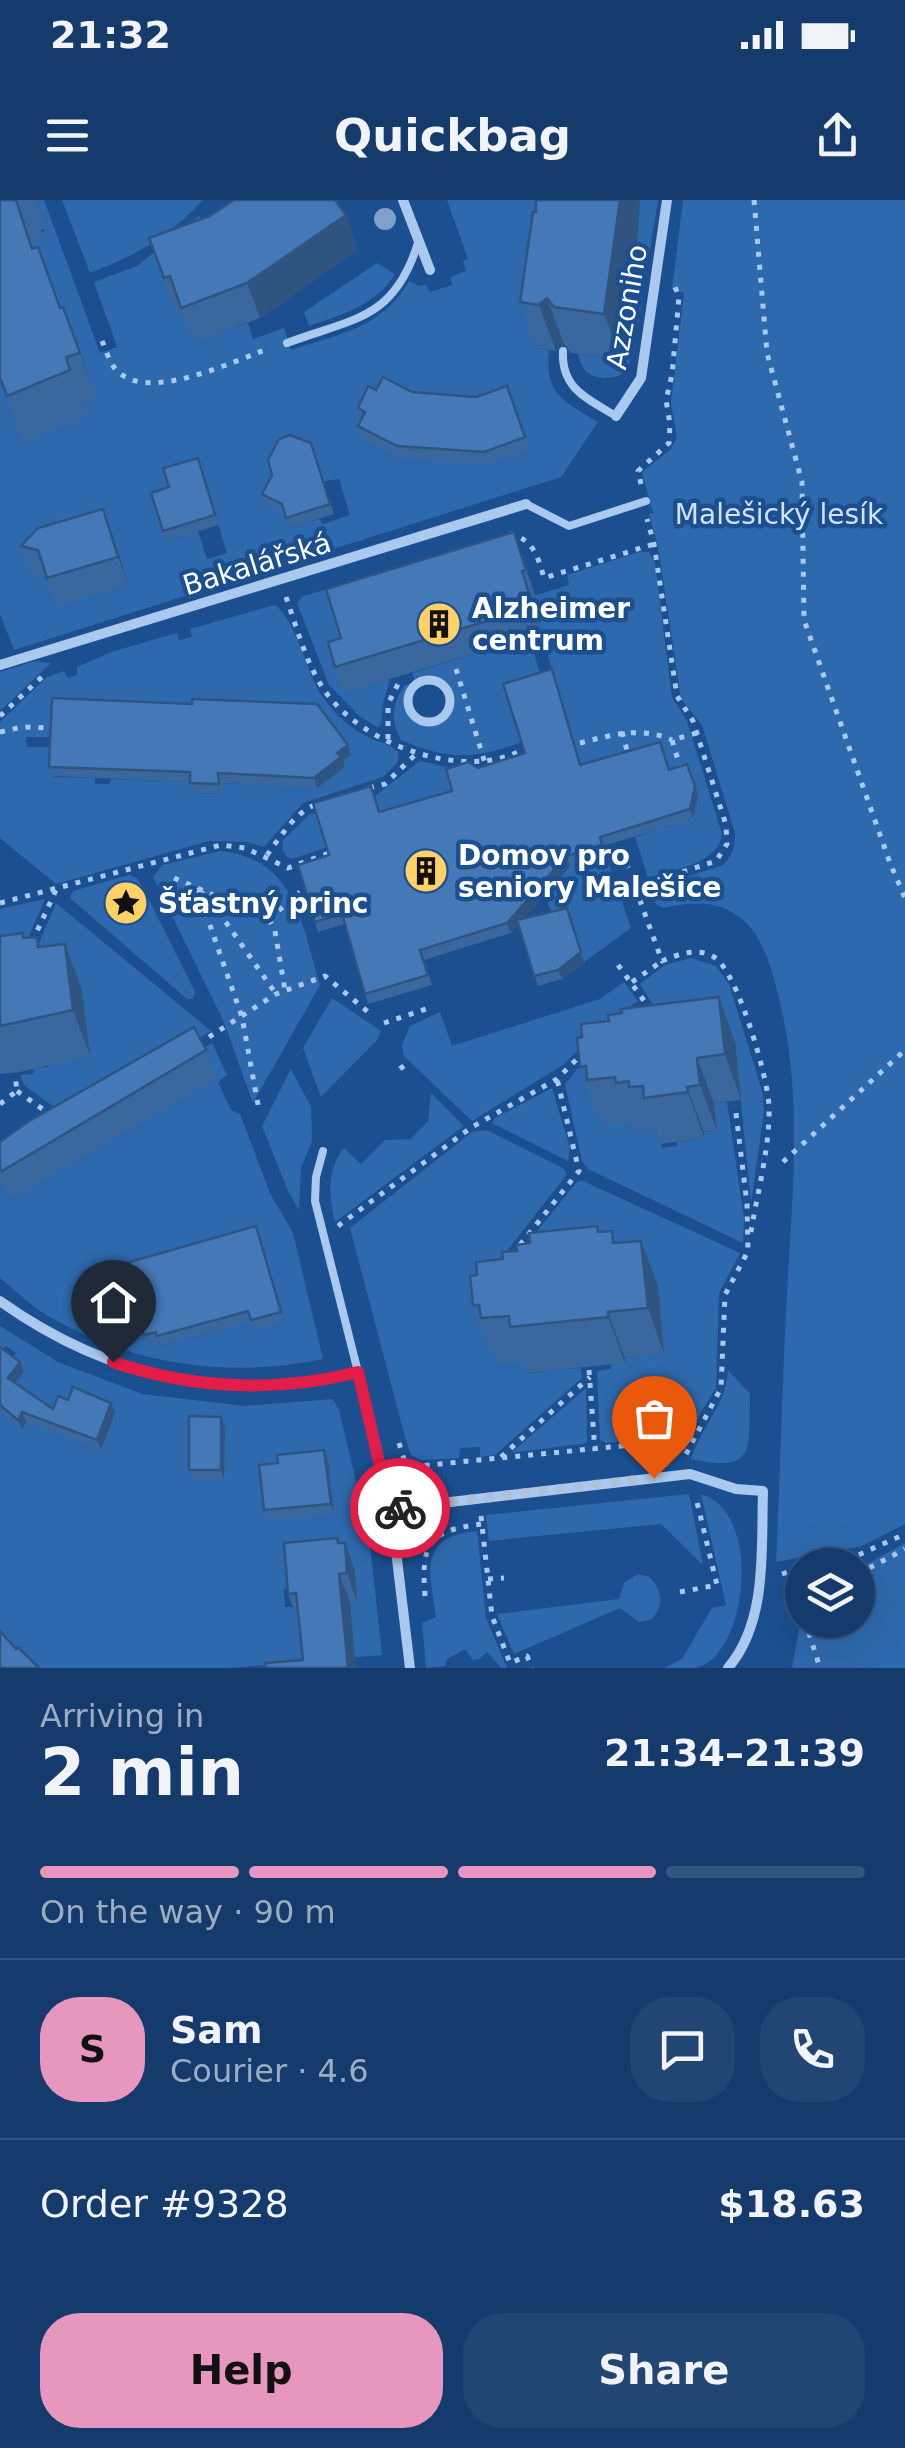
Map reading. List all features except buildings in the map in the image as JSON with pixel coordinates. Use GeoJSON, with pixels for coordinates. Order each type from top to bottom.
{"type":"FeatureCollection","features":[{"type":"Feature","properties":{"kind":"street"},"geometry":{"type":"LineString","coordinates":[[403,200],[430,270]]}},
{"type":"Feature","properties":{"kind":"street","name":"Azzoniho"},"geometry":{"type":"LineString","coordinates":[[616,416],[641,378],[668,200]]}},
{"type":"Feature","properties":{"kind":"street","name":"Bakalářská"},"geometry":{"type":"LineString","coordinates":[[0,665],[526,504]]}},
{"type":"Feature","properties":{"kind":"street"},"geometry":{"type":"LineString","coordinates":[[435,680],[447,690],[449,708],[435,721],[423,721],[411,712],[410,693],[420,682],[435,680]]}},
{"type":"Feature","properties":{"kind":"street"},"geometry":{"type":"LineString","coordinates":[[0,1301],[65,1342],[147,1374],[244,1387],[358,1372],[390,1509],[410,1668]]}},
{"type":"Feature","properties":{"kind":"street"},"geometry":{"type":"LineString","coordinates":[[390,1509],[690,1474],[736,1489],[763,1490],[760,1576],[752,1630],[728,1668]]}},
{"type":"Feature","properties":{"kind":"lane"},"geometry":{"type":"LineString","coordinates":[[288,343],[378,308],[391,298],[406,274],[420,238]]}},
{"type":"Feature","properties":{"kind":"lane"},"geometry":{"type":"LineString","coordinates":[[563,352],[562,369],[572,386],[616,416]]}},
{"type":"Feature","properties":{"kind":"lane"},"geometry":{"type":"LineString","coordinates":[[526,504],[569,526],[646,501]]}},
{"type":"Feature","properties":{"kind":"lane"},"geometry":{"type":"LineString","coordinates":[[323,1150],[315,1190],[321,1230],[358,1372]]}},
{"type":"Feature","properties":{"kind":"path"},"geometry":{"type":"LineString","coordinates":[[754,200],[767,354],[802,482],[804,620],[905,898]]}},
{"type":"Feature","properties":{"kind":"path"},"geometry":{"type":"LineString","coordinates":[[638,471],[663,451],[671,434],[666,400],[679,297],[673,281]]}},
{"type":"Feature","properties":{"kind":"path"},"geometry":{"type":"LineString","coordinates":[[102,341],[121,375],[152,384],[171,382],[288,343]]}},
{"type":"Feature","properties":{"kind":"path"},"geometry":{"type":"LineString","coordinates":[[634,888],[716,861],[727,844],[726,825],[697,733],[677,696],[646,501]]}},
{"type":"Feature","properties":{"kind":"path"},"geometry":{"type":"LineString","coordinates":[[516,535],[536,550],[544,578],[654,544]]}},
{"type":"Feature","properties":{"kind":"path"},"geometry":{"type":"LineString","coordinates":[[281,581],[309,661],[324,690],[355,722],[441,759],[485,763],[508,758],[534,742]]}},
{"type":"Feature","properties":{"kind":"path"},"geometry":{"type":"LineString","coordinates":[[456,669],[485,763]]}},
{"type":"Feature","properties":{"kind":"path"},"geometry":{"type":"LineString","coordinates":[[388,739],[388,704],[399,682]]}},
{"type":"Feature","properties":{"kind":"path"},"geometry":{"type":"LineString","coordinates":[[0,732],[22,727],[50,728]]}},
{"type":"Feature","properties":{"kind":"path"},"geometry":{"type":"LineString","coordinates":[[580,743],[622,732],[657,734],[672,740],[697,733]]}},
{"type":"Feature","properties":{"kind":"path"},"geometry":{"type":"LineString","coordinates":[[622,732],[628,754]]}},
{"type":"Feature","properties":{"kind":"path"},"geometry":{"type":"LineString","coordinates":[[672,740],[681,772]]}},
{"type":"Feature","properties":{"kind":"path"},"geometry":{"type":"LineString","coordinates":[[366,789],[385,784],[418,752]]}},
{"type":"Feature","properties":{"kind":"path"},"geometry":{"type":"LineString","coordinates":[[267,856],[310,806],[328,800]]}},
{"type":"Feature","properties":{"kind":"path"},"geometry":{"type":"LineString","coordinates":[[0,902],[220,845],[245,848],[288,868],[330,853]]}},
{"type":"Feature","properties":{"kind":"path"},"geometry":{"type":"LineString","coordinates":[[622,851],[662,961]]}},
{"type":"Feature","properties":{"kind":"path"},"geometry":{"type":"LineString","coordinates":[[174,878],[269,919],[285,991]]}},
{"type":"Feature","properties":{"kind":"path"},"geometry":{"type":"LineString","coordinates":[[197,888],[216,908],[276,994]]}},
{"type":"Feature","properties":{"kind":"path"},"geometry":{"type":"LineString","coordinates":[[197,888],[242,1018],[258,1110]]}},
{"type":"Feature","properties":{"kind":"path"},"geometry":{"type":"LineString","coordinates":[[27,954],[56,890]]}},
{"type":"Feature","properties":{"kind":"path"},"geometry":{"type":"LineString","coordinates":[[269,919],[300,892]]}},
{"type":"Feature","properties":{"kind":"path"},"geometry":{"type":"LineString","coordinates":[[631,982],[662,961],[692,952],[713,956],[728,970],[741,1000],[770,1111],[748,1251],[725,1295],[722,1388],[685,1457],[718,1585],[680,1592]]}},
{"type":"Feature","properties":{"kind":"path"},"geometry":{"type":"LineString","coordinates":[[618,965],[657,1019]]}},
{"type":"Feature","properties":{"kind":"path"},"geometry":{"type":"LineString","coordinates":[[188,1050],[276,994],[325,976],[374,1016]]}},
{"type":"Feature","properties":{"kind":"path"},"geometry":{"type":"LineString","coordinates":[[632,1012],[645,1002]]}},
{"type":"Feature","properties":{"kind":"path"},"geometry":{"type":"LineString","coordinates":[[384,1023],[426,1010]]}},
{"type":"Feature","properties":{"kind":"path"},"geometry":{"type":"LineString","coordinates":[[321,1230],[343,1225],[472,1127],[556,1079],[594,1043]]}},
{"type":"Feature","properties":{"kind":"path"},"geometry":{"type":"LineString","coordinates":[[784,1162],[905,1050]]}},
{"type":"Feature","properties":{"kind":"path"},"geometry":{"type":"LineString","coordinates":[[400,1069],[406,1063]]}},
{"type":"Feature","properties":{"kind":"path"},"geometry":{"type":"LineString","coordinates":[[16,1076],[17,1091]]}},
{"type":"Feature","properties":{"kind":"path"},"geometry":{"type":"LineString","coordinates":[[511,1256],[579,1171],[556,1079]]}},
{"type":"Feature","properties":{"kind":"path"},"geometry":{"type":"LineString","coordinates":[[0,1104],[17,1091]]}},
{"type":"Feature","properties":{"kind":"path"},"geometry":{"type":"LineString","coordinates":[[17,1091],[65,1126]]}},
{"type":"Feature","properties":{"kind":"path"},"geometry":{"type":"LineString","coordinates":[[735,1105],[747,1204],[748,1251]]}},
{"type":"Feature","properties":{"kind":"path"},"geometry":{"type":"LineString","coordinates":[[498,1459],[590,1374],[595,1450]]}},
{"type":"Feature","properties":{"kind":"path"},"geometry":{"type":"LineString","coordinates":[[398,1439],[404,1459],[419,1466],[692,1439]]}},
{"type":"Feature","properties":{"kind":"path"},"geometry":{"type":"LineString","coordinates":[[425,1599],[423,1562],[428,1545],[434,1537],[452,1528],[481,1524],[492,1616],[510,1662],[528,1656],[532,1668]]}},
{"type":"Feature","properties":{"kind":"path"},"geometry":{"type":"LineString","coordinates":[[874,1548],[905,1534]]}},
{"type":"Feature","properties":{"kind":"path"},"geometry":{"type":"LineString","coordinates":[[875,1565],[905,1549]]}},
{"type":"Feature","properties":{"kind":"path"},"geometry":{"type":"LineString","coordinates":[[488,1579],[504,1578]]}},
{"type":"Feature","properties":{"kind":"path"},"geometry":{"type":"LineString","coordinates":[[811,1638],[820,1668]]}},
{"type":"Feature","properties":{"kind":"green space"},"geometry":{"type":"Polygon","coordinates":[[[37,200],[44,200],[100,353],[117,347],[94,282],[137,266],[199,216],[219,243],[183,311],[194,342],[248,323],[253,339],[284,328],[291,350],[373,319],[386,310],[409,281],[426,285],[430,292],[452,285],[450,277],[466,271],[463,261],[468,259],[447,200],[556,200],[638,224],[640,200],[658,200],[633,356],[623,374],[594,376],[584,369],[578,354],[621,359],[634,260],[537,348],[549,350],[550,377],[559,395],[598,422],[561,477],[14,650],[0,614],[0,377],[86,416],[83,403],[96,398],[83,359],[29,244],[46,229],[37,200]],[[201,468],[173,497],[167,541],[198,531],[207,559],[227,553],[201,468]],[[339,479],[277,488],[290,528],[319,519],[323,524],[350,515],[339,479]]]}},
{"type":"Feature","properties":{"kind":"green space"},"geometry":{"type":"Polygon","coordinates":[[[62,200],[203,200],[151,244],[90,273],[62,200]]]}},
{"type":"Feature","properties":{"kind":"green space","name":"Malešický lesík"},"geometry":{"type":"Polygon","coordinates":[[[683,200],[905,200],[905,1524],[862,1546],[785,1548],[785,1560],[776,1562],[794,1152],[786,1034],[769,964],[750,927],[733,913],[714,905],[663,908],[656,904],[651,889],[723,865],[735,838],[702,725],[681,699],[658,546],[649,514],[653,513],[642,472],[670,450],[677,438],[671,403],[684,293],[672,289],[683,200]]]}},
{"type":"Feature","properties":{"kind":"green space"},"geometry":{"type":"Polygon","coordinates":[[[377,263],[395,274],[378,294],[357,308],[309,326],[304,312],[377,263]]]}},
{"type":"Feature","properties":{"kind":"green space"},"geometry":{"type":"Polygon","coordinates":[[[649,552],[655,563],[672,697],[687,721],[722,834],[719,844],[704,859],[648,878],[635,837],[684,821],[698,795],[691,774],[672,780],[664,752],[584,775],[530,597],[569,585],[567,575],[649,552]]]}},
{"type":"Feature","properties":{"kind":"green space"},"geometry":{"type":"Polygon","coordinates":[[[395,570],[343,640],[344,692],[390,679],[381,725],[377,727],[359,716],[329,685],[297,603],[303,596],[395,570]]]}},
{"type":"Feature","properties":{"kind":"green space"},"geometry":{"type":"Polygon","coordinates":[[[275,605],[289,622],[316,686],[327,702],[356,730],[395,749],[398,762],[383,777],[303,803],[264,847],[247,842],[209,841],[56,884],[0,838],[0,722],[47,677],[64,671],[68,678],[77,675],[77,667],[111,652],[177,633],[179,640],[192,637],[190,629],[275,605]],[[26,737],[27,747],[54,747],[54,777],[95,778],[95,784],[110,784],[111,779],[193,782],[194,793],[222,794],[222,783],[237,784],[237,777],[54,737],[26,737]]]}},
{"type":"Feature","properties":{"kind":"green space"},"geometry":{"type":"Polygon","coordinates":[[[529,637],[557,730],[480,754],[444,754],[401,740],[394,712],[405,685],[415,681],[412,673],[529,637]],[[424,680],[411,689],[408,705],[418,718],[435,721],[449,708],[449,693],[438,682],[424,680]]]}},
{"type":"Feature","properties":{"kind":"green space"},"geometry":{"type":"Polygon","coordinates":[[[35,661],[51,663],[0,711],[0,672],[35,661]]]}},
{"type":"Feature","properties":{"kind":"green space"},"geometry":{"type":"Polygon","coordinates":[[[420,761],[447,767],[456,800],[383,822],[375,796],[420,761]]]}},
{"type":"Feature","properties":{"kind":"green space"},"geometry":{"type":"Polygon","coordinates":[[[317,813],[328,847],[289,858],[283,852],[283,840],[310,814],[317,813]]]}},
{"type":"Feature","properties":{"kind":"green space"},"geometry":{"type":"Polygon","coordinates":[[[221,851],[266,867],[281,881],[300,918],[320,985],[253,1103],[223,1020],[153,877],[162,865],[221,851]]]}},
{"type":"Feature","properties":{"kind":"green space"},"geometry":{"type":"Polygon","coordinates":[[[606,855],[631,928],[584,962],[554,922],[537,867],[561,876],[570,866],[606,855]]]}},
{"type":"Feature","properties":{"kind":"green space"},"geometry":{"type":"Polygon","coordinates":[[[129,875],[142,886],[195,992],[193,999],[187,999],[70,898],[73,891],[129,875]]]}},
{"type":"Feature","properties":{"kind":"green space"},"geometry":{"type":"Polygon","coordinates":[[[45,899],[20,957],[0,990],[0,909],[45,899]]]}},
{"type":"Feature","properties":{"kind":"green space"},"geometry":{"type":"Polygon","coordinates":[[[56,903],[211,1031],[65,1115],[24,1085],[20,1075],[48,1067],[34,955],[56,903]]]}},
{"type":"Feature","properties":{"kind":"green space"},"geometry":{"type":"Polygon","coordinates":[[[691,958],[716,966],[729,984],[763,1094],[751,1203],[735,1043],[663,1021],[640,984],[665,965],[691,958]]]}},
{"type":"Feature","properties":{"kind":"green space"},"geometry":{"type":"Polygon","coordinates":[[[624,982],[638,1001],[602,1027],[563,1065],[472,1121],[404,1056],[402,1045],[410,1026],[440,1012],[452,1046],[600,999],[624,982]]]}},
{"type":"Feature","properties":{"kind":"green space"},"geometry":{"type":"Polygon","coordinates":[[[332,998],[381,1031],[378,1039],[321,1097],[303,1048],[332,998]]]}},
{"type":"Feature","properties":{"kind":"green space"},"geometry":{"type":"Polygon","coordinates":[[[212,1043],[227,1075],[218,1082],[231,1110],[240,1114],[270,1193],[293,1233],[323,1359],[252,1368],[147,1356],[80,1333],[48,1316],[0,1278],[0,1150],[79,1122],[212,1043]],[[275,1287],[124,1332],[143,1327],[162,1346],[252,1320],[285,1321],[275,1287]]]}},
{"type":"Feature","properties":{"kind":"green space"},"geometry":{"type":"Polygon","coordinates":[[[588,1056],[602,1112],[645,1127],[647,1133],[659,1132],[662,1148],[717,1131],[714,1103],[727,1102],[744,1218],[743,1243],[588,1169],[582,1161],[565,1084],[588,1056]]]}},
{"type":"Feature","properties":{"kind":"green space"},"geometry":{"type":"Polygon","coordinates":[[[291,1069],[311,1107],[312,1141],[301,1168],[299,1210],[262,1126],[291,1069]]]}},
{"type":"Feature","properties":{"kind":"green space"},"geometry":{"type":"Polygon","coordinates":[[[552,1088],[570,1148],[568,1161],[492,1123],[552,1088]]]}},
{"type":"Feature","properties":{"kind":"green space"},"geometry":{"type":"Polygon","coordinates":[[[431,1093],[464,1126],[335,1222],[330,1184],[338,1156],[344,1148],[361,1164],[385,1140],[411,1139],[428,1121],[431,1093]]]}},
{"type":"Feature","properties":{"kind":"green space"},"geometry":{"type":"Polygon","coordinates":[[[487,1130],[563,1168],[567,1174],[504,1255],[496,1351],[525,1361],[527,1373],[542,1372],[542,1366],[568,1363],[569,1369],[581,1368],[582,1378],[495,1455],[480,1457],[480,1447],[460,1448],[459,1458],[421,1460],[411,1455],[405,1437],[350,1228],[472,1132],[487,1130]]]}},
{"type":"Feature","properties":{"kind":"green space"},"geometry":{"type":"Polygon","coordinates":[[[581,1180],[740,1253],[719,1293],[716,1388],[689,1432],[606,1443],[600,1440],[597,1371],[625,1363],[625,1358],[637,1357],[518,1255],[581,1180]]]}},
{"type":"Feature","properties":{"kind":"green space"},"geometry":{"type":"Polygon","coordinates":[[[0,1326],[58,1362],[142,1394],[245,1406],[333,1399],[339,1410],[369,1536],[382,1655],[229,1668],[32,1668],[0,1637],[0,1412],[13,1385],[10,1362],[16,1353],[6,1346],[0,1353],[0,1326]],[[296,1587],[284,1589],[285,1607],[297,1607],[299,1622],[351,1617],[350,1602],[356,1602],[296,1587]]]}},
{"type":"Feature","properties":{"kind":"green space"},"geometry":{"type":"Polygon","coordinates":[[[728,1370],[750,1394],[745,1452],[728,1463],[691,1459],[723,1394],[728,1370]]]}},
{"type":"Feature","properties":{"kind":"green space"},"geometry":{"type":"Polygon","coordinates":[[[586,1388],[587,1443],[511,1453],[586,1388]]]}},
{"type":"Feature","properties":{"kind":"green space"},"geometry":{"type":"Polygon","coordinates":[[[689,1494],[703,1565],[661,1524],[489,1541],[486,1515],[689,1494]]]}},
{"type":"Feature","properties":{"kind":"green space"},"geometry":{"type":"Polygon","coordinates":[[[701,1494],[721,1506],[734,1527],[740,1553],[737,1612],[714,1658],[696,1668],[664,1668],[682,1659],[712,1608],[726,1605],[701,1494]]]}},
{"type":"Feature","properties":{"kind":"green space"},"geometry":{"type":"Polygon","coordinates":[[[477,1531],[486,1618],[507,1668],[501,1668],[487,1652],[473,1660],[465,1649],[447,1659],[445,1666],[426,1668],[422,1623],[436,1617],[432,1559],[444,1540],[477,1531]]]}},
{"type":"Feature","properties":{"kind":"green space"},"geometry":{"type":"Polygon","coordinates":[[[905,1543],[905,1668],[792,1668],[798,1638],[875,1638],[875,1560],[905,1543]]]}},
{"type":"Feature","properties":{"kind":"green space"},"geometry":{"type":"Polygon","coordinates":[[[638,1574],[649,1577],[659,1592],[660,1603],[652,1619],[639,1622],[620,1608],[514,1654],[497,1614],[619,1599],[624,1583],[638,1574]]]}},
{"type":"Feature","properties":{"kind":"way so far"},"geometry":{"type":"LineString","coordinates":[[400,1508],[654,1478]]}},
{"type":"Feature","properties":{"kind":"place","name":"Alzheimer centrum"},"geometry":{"type":"Point","coordinates":[439,624]}},
{"type":"Feature","properties":{"kind":"place","name":"Domov pro seniory Malešice"},"geometry":{"type":"Point","coordinates":[426,871]}},
{"type":"Feature","properties":{"kind":"place","name":"Šťastný princ"},"geometry":{"type":"Point","coordinates":[126,903]}},
{"type":"Feature","properties":{"kind":"route"},"geometry":{"type":"LineString","coordinates":[[113,1362],[147,1374],[244,1387],[292,1384],[358,1372],[390,1509],[400,1508]]}}]}
